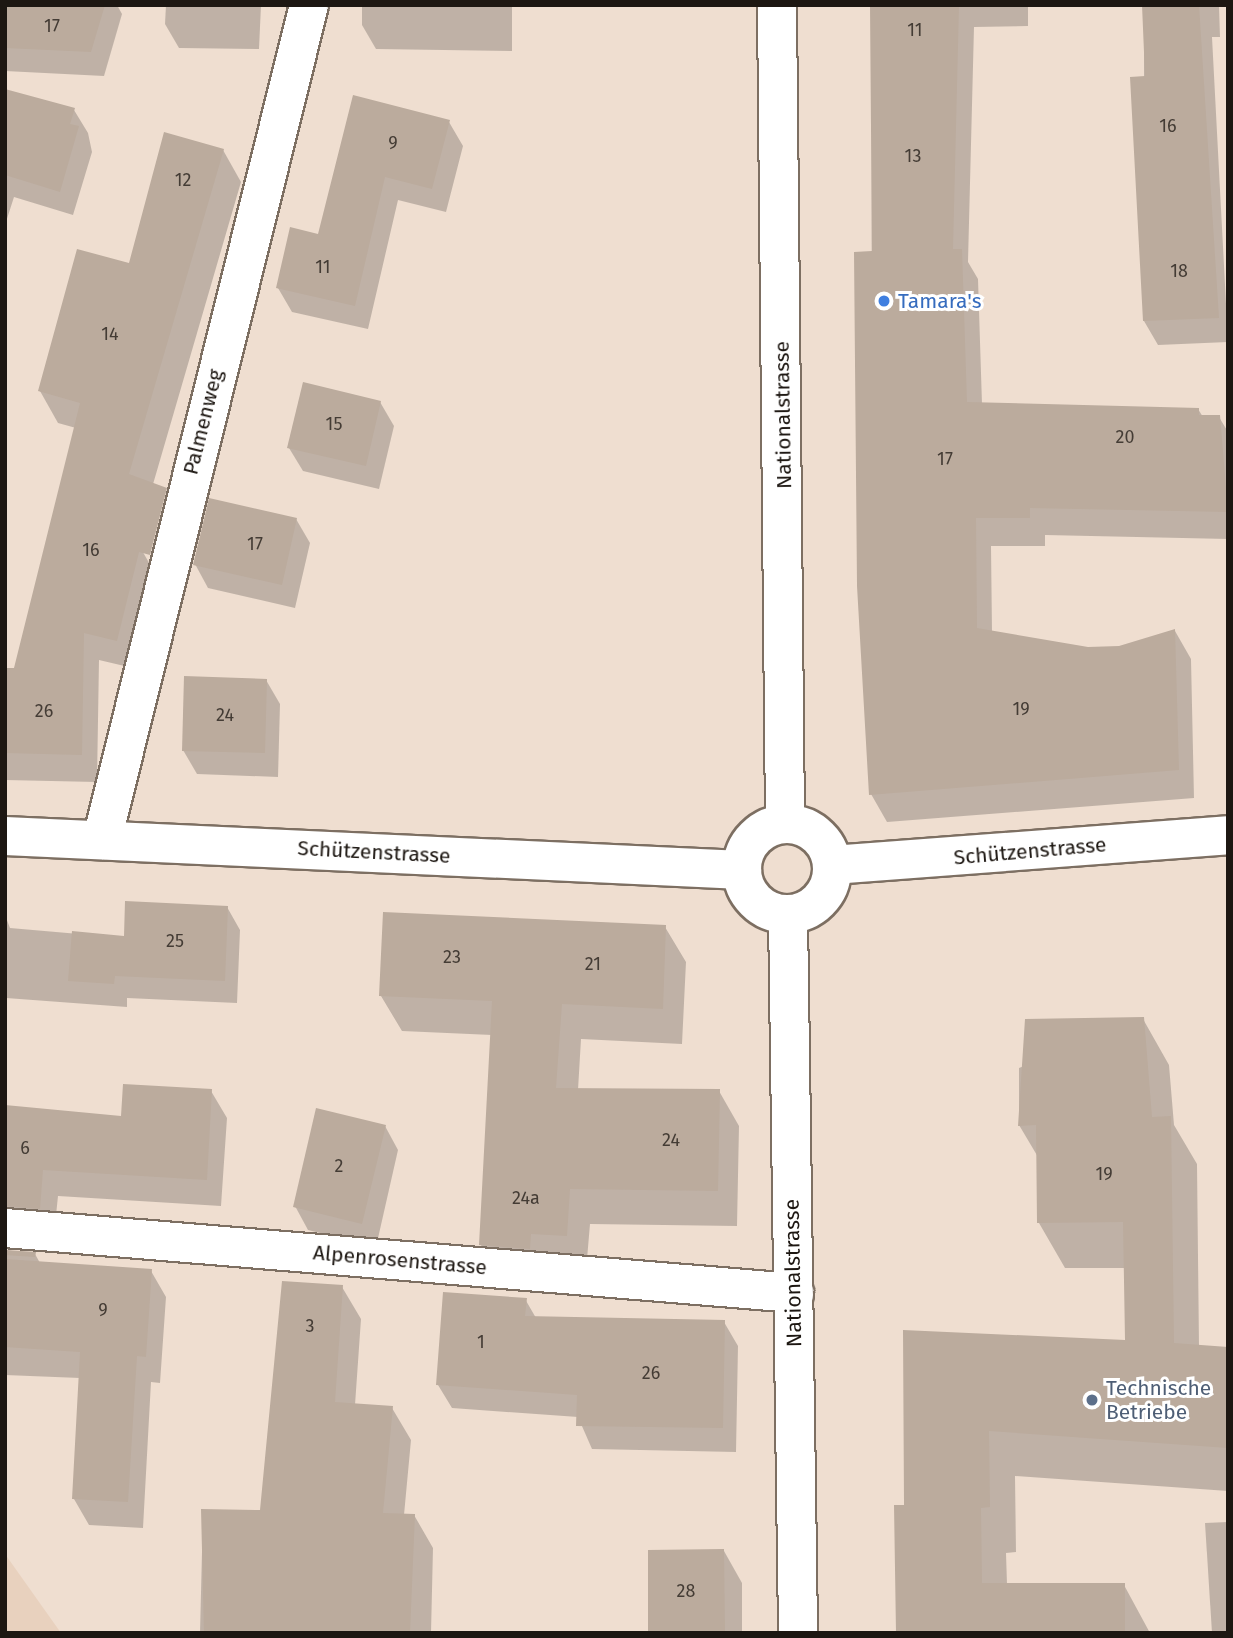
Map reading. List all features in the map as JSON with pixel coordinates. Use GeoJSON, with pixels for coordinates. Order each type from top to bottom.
{"type":"FeatureCollection","features":[{"type":"Feature","properties":{"kind":"street","name":"Palmenweg"},"geometry":{"type":"LineString","coordinates":[[102,840],[309,5]]}},
{"type":"Feature","properties":{"kind":"street","name":"Nationalstrasse"},"geometry":{"type":"LineString","coordinates":[[777,5],[785,824]]}},
{"type":"Feature","properties":{"kind":"street"},"geometry":{"type":"LineString","coordinates":[[785,824],[811,830],[832,865],[832,880],[816,904],[788,914],[761,906],[742,870],[750,843],[785,824]]}},
{"type":"Feature","properties":{"kind":"street","name":"Schützenstrasse"},"geometry":{"type":"LineString","coordinates":[[832,865],[1228,835]]}},
{"type":"Feature","properties":{"kind":"street","name":"Schützenstrasse"},"geometry":{"type":"LineString","coordinates":[[5,836],[742,870]]}},
{"type":"Feature","properties":{"kind":"street","name":"Nationalstrasse"},"geometry":{"type":"LineString","coordinates":[[788,914],[799,1633]]}},
{"type":"Feature","properties":{"kind":"street","name":"Alpenrosenstrasse"},"geometry":{"type":"LineString","coordinates":[[5,1228],[794,1293]]}},
{"type":"Feature","properties":{"kind":"shaded area"},"geometry":{"type":"Polygon","coordinates":[[[5,1554],[61,1633],[5,1633],[5,1554]]]}},
{"type":"Feature","properties":{"kind":"building"},"geometry":{"type":"Polygon","coordinates":[[[5,5],[105,5],[91,52],[5,48],[5,5]]]}},
{"type":"Feature","properties":{"kind":"building"},"geometry":{"type":"Polygon","coordinates":[[[870,5],[959,5],[953,249],[962,249],[967,402],[1199,408],[1199,415],[1220,415],[1228,512],[1030,508],[1030,518],[976,518],[977,628],[1088,647],[1119,646],[1175,629],[1179,770],[869,795],[857,586],[854,252],[872,251],[870,5]]]}},
{"type":"Feature","properties":{"kind":"building"},"geometry":{"type":"Polygon","coordinates":[[[1142,5],[1199,5],[1219,318],[1143,321],[1130,77],[1145,76],[1142,5]]]}},
{"type":"Feature","properties":{"kind":"building"},"geometry":{"type":"Polygon","coordinates":[[[5,89],[75,108],[70,124],[79,126],[60,192],[5,175],[5,89]]]}},
{"type":"Feature","properties":{"kind":"building"},"geometry":{"type":"Polygon","coordinates":[[[353,95],[450,120],[432,189],[385,177],[355,306],[276,288],[290,227],[318,234],[353,95]]]}},
{"type":"Feature","properties":{"kind":"building"},"geometry":{"type":"Polygon","coordinates":[[[164,132],[224,149],[129,474],[167,488],[150,555],[139,552],[117,641],[84,633],[82,755],[5,753],[5,668],[14,668],[80,403],[38,391],[77,249],[129,263],[164,132]]]}},
{"type":"Feature","properties":{"kind":"building"},"geometry":{"type":"Polygon","coordinates":[[[303,382],[381,401],[366,466],[287,448],[303,382]]]}},
{"type":"Feature","properties":{"kind":"building"},"geometry":{"type":"Polygon","coordinates":[[[209,498],[297,518],[282,585],[193,565],[209,498]]]}},
{"type":"Feature","properties":{"kind":"building"},"geometry":{"type":"Polygon","coordinates":[[[184,676],[267,679],[265,753],[182,751],[184,676]]]}},
{"type":"Feature","properties":{"kind":"building"},"geometry":{"type":"Polygon","coordinates":[[[125,901],[228,906],[225,981],[115,976],[114,984],[68,981],[72,931],[124,936],[125,901]]]}},
{"type":"Feature","properties":{"kind":"building"},"geometry":{"type":"Polygon","coordinates":[[[383,912],[666,925],[663,1009],[562,1004],[556,1088],[720,1089],[718,1191],[570,1189],[567,1236],[531,1234],[530,1249],[479,1245],[492,1001],[379,996],[383,912]]]}},
{"type":"Feature","properties":{"kind":"building"},"geometry":{"type":"Polygon","coordinates":[[[1144,1017],[1152,1117],[1171,1116],[1174,1343],[1228,1347],[1228,1448],[989,1431],[990,1507],[981,1508],[982,1583],[1125,1583],[1125,1633],[896,1633],[894,1505],[904,1505],[903,1330],[1125,1340],[1123,1222],[1037,1223],[1036,1125],[1018,1126],[1025,1019],[1144,1017]]]}},
{"type":"Feature","properties":{"kind":"building"},"geometry":{"type":"Polygon","coordinates":[[[123,1084],[212,1089],[207,1180],[43,1170],[40,1209],[5,1206],[5,1105],[121,1116],[123,1084]]]}},
{"type":"Feature","properties":{"kind":"building"},"geometry":{"type":"Polygon","coordinates":[[[316,1108],[386,1125],[362,1224],[293,1207],[316,1108]]]}},
{"type":"Feature","properties":{"kind":"building"},"geometry":{"type":"Polygon","coordinates":[[[5,1250],[36,1252],[35,1257],[5,1255],[5,1250]]]}},
{"type":"Feature","properties":{"kind":"building"},"geometry":{"type":"Polygon","coordinates":[[[5,1259],[152,1269],[146,1357],[137,1356],[128,1502],[72,1499],[80,1352],[5,1347],[5,1259]]]}},
{"type":"Feature","properties":{"kind":"building"},"geometry":{"type":"Polygon","coordinates":[[[282,1281],[343,1285],[335,1402],[393,1406],[383,1513],[415,1514],[410,1633],[204,1633],[201,1509],[260,1510],[282,1281]]]}},
{"type":"Feature","properties":{"kind":"building"},"geometry":{"type":"Polygon","coordinates":[[[443,1292],[527,1298],[525,1316],[725,1320],[723,1428],[576,1426],[577,1395],[436,1385],[443,1292]]]}},
{"type":"Feature","properties":{"kind":"building"},"geometry":{"type":"Polygon","coordinates":[[[724,1549],[725,1633],[648,1633],[648,1550],[724,1549]]]}},
{"type":"Feature","properties":{"kind":"place","name":"Tamara's"},"geometry":{"type":"Point","coordinates":[884,301]}},
{"type":"Feature","properties":{"kind":"place","name":"Technische Betriebe"},"geometry":{"type":"Point","coordinates":[1092,1400]}}]}
